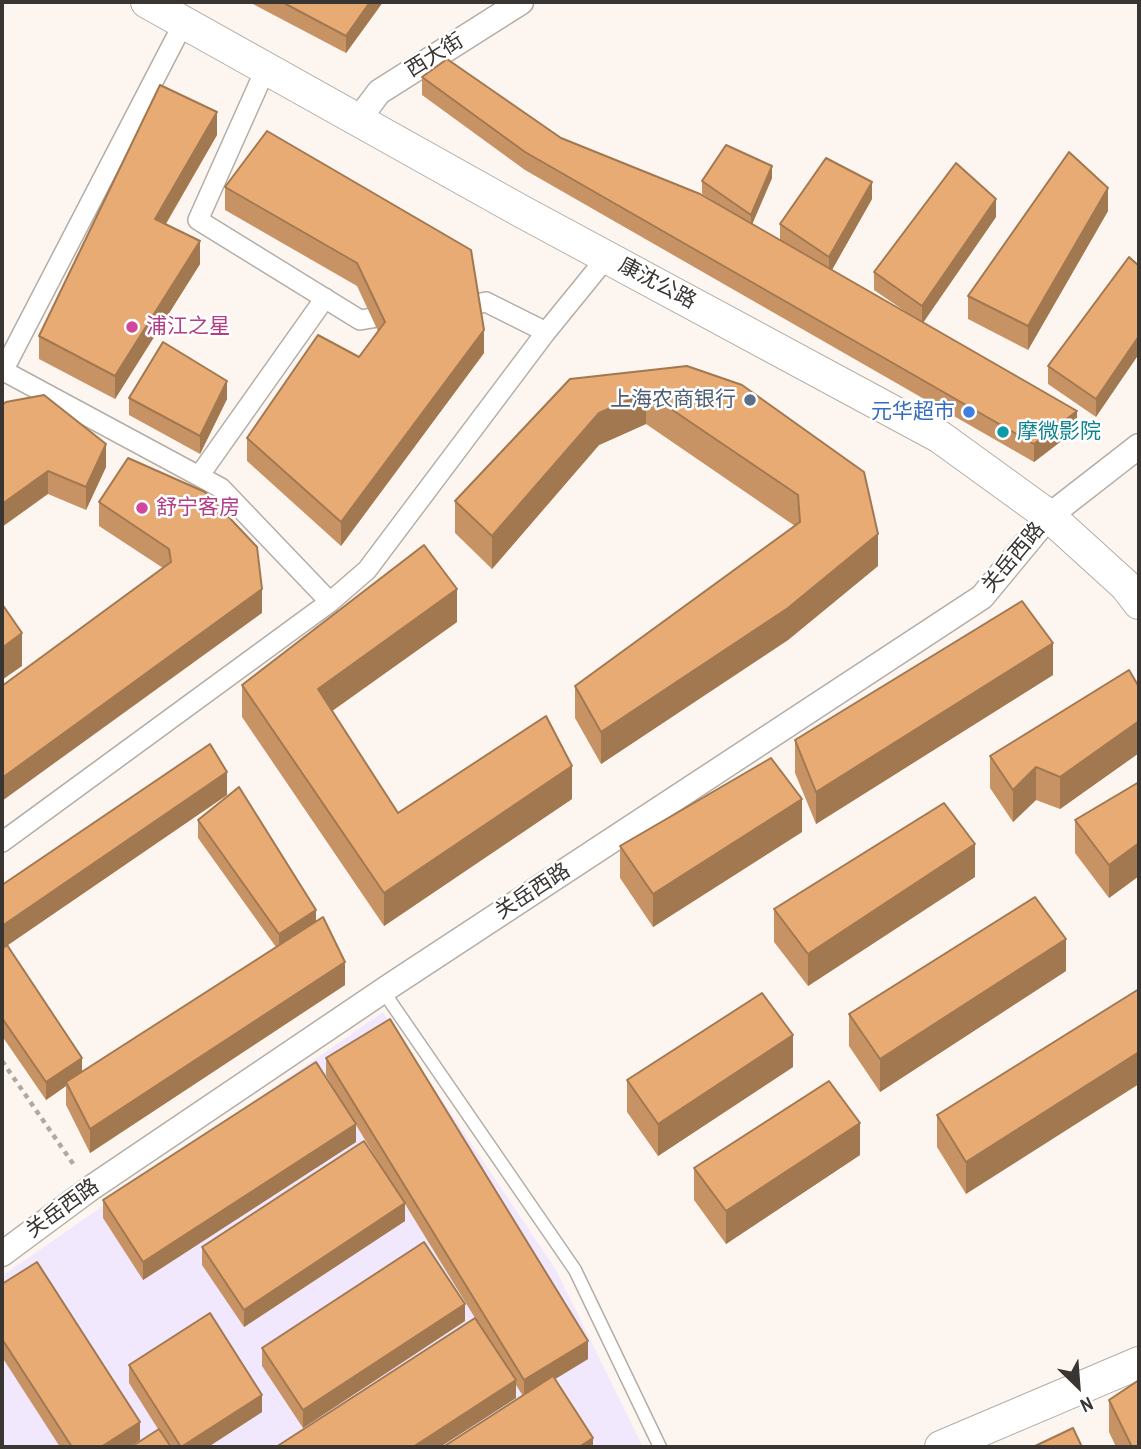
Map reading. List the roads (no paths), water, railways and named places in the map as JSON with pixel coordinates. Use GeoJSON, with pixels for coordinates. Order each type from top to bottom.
{"type":"FeatureCollection","features":[{"type":"Feature","properties":{"kind":"street","name":"康沈公路"},"geometry":{"type":"LineString","coordinates":[[147,2],[607,257],[940,437],[1049,516],[1126,586],[1139,603]]}},
{"type":"Feature","properties":{"kind":"street","name":"西大街"},"geometry":{"type":"LineString","coordinates":[[358,120],[379,92],[521,2]]}},
{"type":"Feature","properties":{"kind":"street"},"geometry":{"type":"LineString","coordinates":[[184,22],[2,372],[221,488],[331,602]]}},
{"type":"Feature","properties":{"kind":"street"},"geometry":{"type":"LineString","coordinates":[[266,68],[198,219],[360,320],[372,318]]}},
{"type":"Feature","properties":{"kind":"street"},"geometry":{"type":"LineString","coordinates":[[2,842],[331,602],[367,570],[546,332],[607,257]]}},
{"type":"Feature","properties":{"kind":"street"},"geometry":{"type":"LineString","coordinates":[[199,476],[325,298]]}},
{"type":"Feature","properties":{"kind":"street"},"geometry":{"type":"LineString","coordinates":[[476,304],[486,302],[546,332]]}},
{"type":"Feature","properties":{"kind":"street","name":"关岳西路"},"geometry":{"type":"LineString","coordinates":[[2,1254],[91,1188],[383,991],[982,597],[1049,516],[1139,446]]}},
{"type":"Feature","properties":{"kind":"street"},"geometry":{"type":"LineString","coordinates":[[941,1447],[1139,1363]]}},
{"type":"Feature","properties":{"kind":"lane"},"geometry":{"type":"LineString","coordinates":[[383,991],[575,1270],[660,1447]]}},
{"type":"Feature","properties":{"kind":"place","name":"浦江之星"},"geometry":{"type":"Point","coordinates":[132,327]}},
{"type":"Feature","properties":{"kind":"place","name":"上海农商银行"},"geometry":{"type":"Point","coordinates":[750,400]}},
{"type":"Feature","properties":{"kind":"place","name":"元华超市"},"geometry":{"type":"Point","coordinates":[969,412]}},
{"type":"Feature","properties":{"kind":"place","name":"摩微影院"},"geometry":{"type":"Point","coordinates":[1003,432]}},
{"type":"Feature","properties":{"kind":"place","name":"舒宁客房"},"geometry":{"type":"Point","coordinates":[142,508]}}]}
